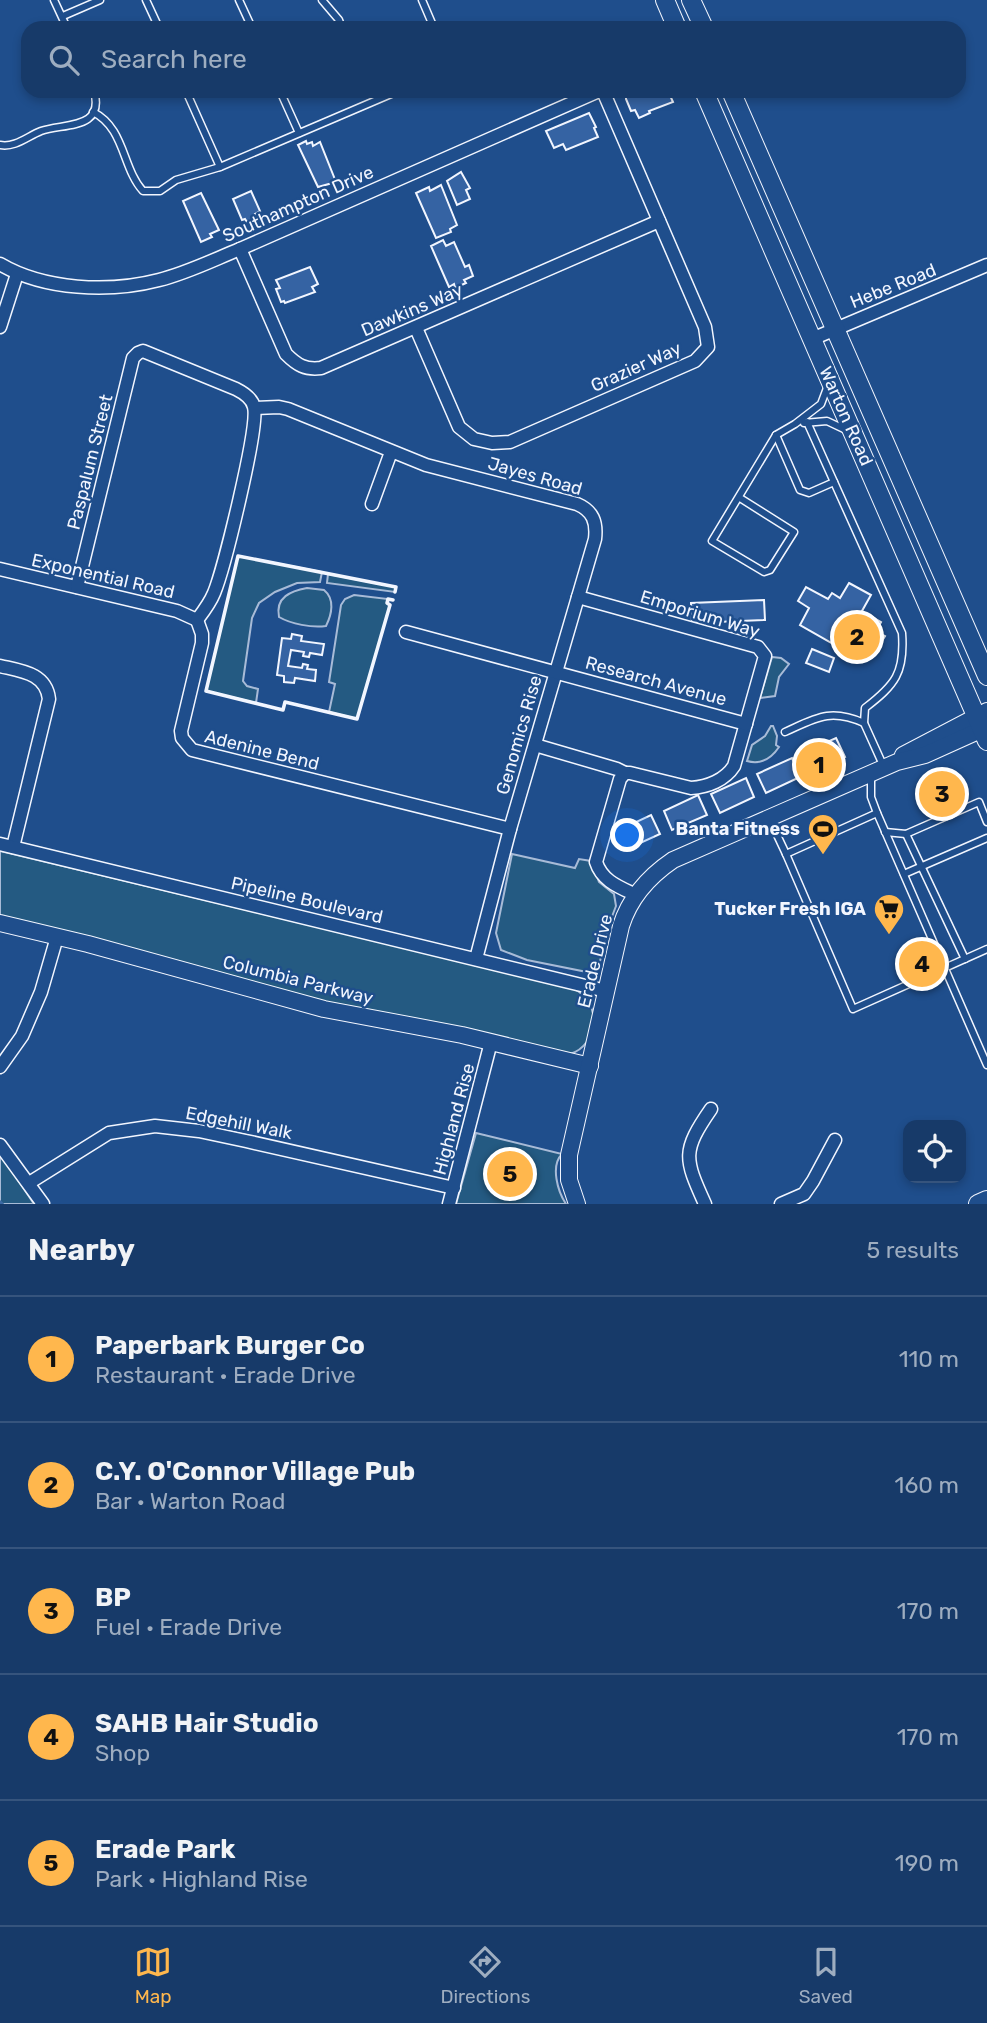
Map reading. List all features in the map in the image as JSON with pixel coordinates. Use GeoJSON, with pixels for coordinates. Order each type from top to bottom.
{"type":"FeatureCollection","features":[{"type":"Feature","properties":{"kind":"main road"},"geometry":{"type":"LineString","coordinates":[[665,0],[674,21]]}},
{"type":"Feature","properties":{"kind":"main road"},"geometry":{"type":"LineString","coordinates":[[691,0],[701,21]]}},
{"type":"Feature","properties":{"kind":"main road","name":"Warton Road"},"geometry":{"type":"LineString","coordinates":[[707,98],[984,725]]}},
{"type":"Feature","properties":{"kind":"main road","name":"Warton Road"},"geometry":{"type":"LineString","coordinates":[[734,98],[987,676]]}},
{"type":"Feature","properties":{"kind":"main road"},"geometry":{"type":"LineString","coordinates":[[978,1204],[987,1200]]}},
{"type":"Feature","properties":{"kind":"street","name":"Southampton Drive"},"geometry":{"type":"LineString","coordinates":[[0,264],[17,274],[73,285],[113,287],[157,281],[240,249],[585,98]]}},
{"type":"Feature","properties":{"kind":"street","name":"Grazier Way"},"geometry":{"type":"LineString","coordinates":[[416,328],[459,427],[474,439],[492,443],[510,442],[695,360],[708,347],[705,327],[604,98]]}},
{"type":"Feature","properties":{"kind":"street","name":"Dawkins Way"},"geometry":{"type":"LineString","coordinates":[[240,249],[286,354],[307,370],[321,368],[416,328],[659,221]]}},
{"type":"Feature","properties":{"kind":"street","name":"Hebe Road"},"geometry":{"type":"LineString","coordinates":[[812,339],[987,265]]}},
{"type":"Feature","properties":{"kind":"street"},"geometry":{"type":"LineString","coordinates":[[0,327],[17,274]]}},
{"type":"Feature","properties":{"kind":"street","name":"Paspalum Street"},"geometry":{"type":"LineString","coordinates":[[77,587],[133,358],[143,351],[236,389],[247,395],[255,408]]}},
{"type":"Feature","properties":{"kind":"street"},"geometry":{"type":"LineString","coordinates":[[197,620],[208,605],[218,580],[254,433],[255,408]]}},
{"type":"Feature","properties":{"kind":"street","name":"Jayes Road"},"geometry":{"type":"LineString","coordinates":[[255,408],[288,409],[426,465],[582,506],[592,515],[596,530],[556,672]]}},
{"type":"Feature","properties":{"kind":"street"},"geometry":{"type":"LineString","coordinates":[[372,504],[391,452]]}},
{"type":"Feature","properties":{"kind":"street","name":"Exponential Road"},"geometry":{"type":"LineString","coordinates":[[0,569],[177,611],[197,620]]}},
{"type":"Feature","properties":{"kind":"street","name":"Emporium Way"},"geometry":{"type":"LineString","coordinates":[[535,745],[625,773],[630,772],[691,789],[719,781],[729,775],[734,766],[765,660],[761,649],[578,597]]}},
{"type":"Feature","properties":{"kind":"street","name":"Adenine Bend"},"geometry":{"type":"LineString","coordinates":[[197,620],[202,643],[181,731],[182,738],[192,750],[510,829]]}},
{"type":"Feature","properties":{"kind":"street","name":"Genomics Rise"},"geometry":{"type":"LineString","coordinates":[[406,632],[556,672],[510,829],[476,959]]}},
{"type":"Feature","properties":{"kind":"street"},"geometry":{"type":"LineString","coordinates":[[0,666],[38,677],[47,688],[49,699],[7,846]]}},
{"type":"Feature","properties":{"kind":"street","name":"Research Avenue"},"geometry":{"type":"LineString","coordinates":[[556,672],[746,724]]}},
{"type":"Feature","properties":{"kind":"street","name":"Erade Drive"},"geometry":{"type":"LineString","coordinates":[[577,1204],[569,1180],[568,1164],[624,917],[644,884],[673,860],[884,767],[925,755],[984,725]]}},
{"type":"Feature","properties":{"kind":"street"},"geometry":{"type":"LineString","coordinates":[[625,773],[620,779],[596,862],[609,881],[636,895]]}},
{"type":"Feature","properties":{"kind":"street","name":"Pipeline Boulevard"},"geometry":{"type":"LineString","coordinates":[[7,846],[606,991]]}},
{"type":"Feature","properties":{"kind":"street","name":"Columbia Parkway"},"geometry":{"type":"LineString","coordinates":[[0,923],[324,1009],[491,1042],[590,1066]]}},
{"type":"Feature","properties":{"kind":"street"},"geometry":{"type":"LineString","coordinates":[[0,1067],[22,1036],[41,992],[57,937]]}},
{"type":"Feature","properties":{"kind":"street","name":"Highland Rise"},"geometry":{"type":"LineString","coordinates":[[449,1204],[491,1042]]}},
{"type":"Feature","properties":{"kind":"street"},"geometry":{"type":"LineString","coordinates":[[705,1204],[689,1169],[688,1148],[692,1136],[711,1109]]}},
{"type":"Feature","properties":{"kind":"street","name":"Edgehill Walk"},"geometry":{"type":"LineString","coordinates":[[29,1184],[108,1133],[155,1126],[246,1141],[454,1188]]}},
{"type":"Feature","properties":{"kind":"street"},"geometry":{"type":"LineString","coordinates":[[780,1204],[804,1194],[835,1140]]}},
{"type":"Feature","properties":{"kind":"street"},"geometry":{"type":"LineString","coordinates":[[0,1144],[43,1204]]}},
{"type":"Feature","properties":{"kind":"lane"},"geometry":{"type":"LineString","coordinates":[[54,0],[65,21]]}},
{"type":"Feature","properties":{"kind":"lane"},"geometry":{"type":"LineString","coordinates":[[63,16],[100,0]]}},
{"type":"Feature","properties":{"kind":"lane"},"geometry":{"type":"LineString","coordinates":[[146,0],[156,21]]}},
{"type":"Feature","properties":{"kind":"lane"},"geometry":{"type":"LineString","coordinates":[[239,0],[249,21]]}},
{"type":"Feature","properties":{"kind":"lane"},"geometry":{"type":"LineString","coordinates":[[322,0],[339,21]]}},
{"type":"Feature","properties":{"kind":"lane"},"geometry":{"type":"LineString","coordinates":[[422,0],[431,21]]}},
{"type":"Feature","properties":{"kind":"lane"},"geometry":{"type":"LineString","coordinates":[[0,145],[8,147],[44,130],[76,125],[89,118],[96,104],[95,98]]}},
{"type":"Feature","properties":{"kind":"lane"},"geometry":{"type":"LineString","coordinates":[[189,98],[220,167]]}},
{"type":"Feature","properties":{"kind":"lane"},"geometry":{"type":"LineString","coordinates":[[283,98],[299,133]]}},
{"type":"Feature","properties":{"kind":"lane"},"geometry":{"type":"LineString","coordinates":[[93,112],[106,120],[120,142],[134,181],[143,191],[160,191],[176,180],[220,167],[381,98]]}},
{"type":"Feature","properties":{"kind":"lane"},"geometry":{"type":"LineString","coordinates":[[740,498],[794,532],[770,570],[764,572],[712,541],[776,435],[821,404],[828,375]]}},
{"type":"Feature","properties":{"kind":"lane"},"geometry":{"type":"LineString","coordinates":[[795,424],[827,421],[855,435]]}},
{"type":"Feature","properties":{"kind":"lane"},"geometry":{"type":"LineString","coordinates":[[807,422],[902,634],[903,654],[899,672],[889,689],[865,708],[864,723],[884,767],[871,797],[987,1065]]}},
{"type":"Feature","properties":{"kind":"lane"},"geometry":{"type":"LineString","coordinates":[[776,435],[800,490],[809,493],[834,482]]}},
{"type":"Feature","properties":{"kind":"lane"},"geometry":{"type":"LineString","coordinates":[[785,732],[822,715],[835,714],[864,723]]}},
{"type":"Feature","properties":{"kind":"lane"},"geometry":{"type":"LineString","coordinates":[[885,832],[906,834],[979,802],[987,822]]}},
{"type":"Feature","properties":{"kind":"lane"},"geometry":{"type":"LineString","coordinates":[[786,854],[877,813]]}},
{"type":"Feature","properties":{"kind":"lane"},"geometry":{"type":"LineString","coordinates":[[769,818],[853,1009],[987,949]]}},
{"type":"Feature","properties":{"kind":"lane"},"geometry":{"type":"LineString","coordinates":[[906,834],[965,958]]}},
{"type":"Feature","properties":{"kind":"lane"},"geometry":{"type":"LineString","coordinates":[[904,874],[987,838]]}},
{"type":"Feature","properties":{"kind":"shaded area"},"geometry":{"type":"Polygon","coordinates":[[[238,556],[322,572],[320,582],[297,583],[275,592],[259,603],[252,618],[243,681],[247,686],[258,689],[256,703],[206,691],[238,556]]]}},
{"type":"Feature","properties":{"kind":"shaded area"},"geometry":{"type":"Polygon","coordinates":[[[328,574],[396,587],[395,592],[327,583],[328,574]]]}},
{"type":"Feature","properties":{"kind":"shaded area"},"geometry":{"type":"Polygon","coordinates":[[[307,588],[324,590],[330,598],[331,612],[326,626],[302,625],[279,617],[279,604],[282,600],[290,593],[307,588]]]}},
{"type":"Feature","properties":{"kind":"shaded area"},"geometry":{"type":"Polygon","coordinates":[[[354,595],[388,599],[387,603],[390,605],[357,719],[329,712],[335,684],[329,682],[341,605],[345,599],[354,595]]]}},
{"type":"Feature","properties":{"kind":"shaded area"},"geometry":{"type":"Polygon","coordinates":[[[772,657],[781,658],[789,664],[779,677],[775,696],[760,698],[772,657]]]}},
{"type":"Feature","properties":{"kind":"shaded area"},"geometry":{"type":"Polygon","coordinates":[[[771,726],[779,747],[765,760],[747,761],[752,745],[765,736],[771,726]]]}},
{"type":"Feature","properties":{"kind":"shaded area"},"geometry":{"type":"Polygon","coordinates":[[[0,851],[572,988],[582,994],[593,1012],[592,1033],[580,1049],[570,1054],[316,1001],[0,916],[0,851]]]}},
{"type":"Feature","properties":{"kind":"shaded area"},"geometry":{"type":"Polygon","coordinates":[[[512,854],[575,868],[579,859],[591,861],[599,882],[614,894],[616,906],[597,974],[527,960],[501,950],[496,933],[512,854]]]}},
{"type":"Feature","properties":{"kind":"shaded area"},"geometry":{"type":"Polygon","coordinates":[[[476,1133],[562,1154],[556,1165],[556,1172],[560,1193],[566,1204],[456,1204],[476,1133]]]}},
{"type":"Feature","properties":{"kind":"shaded area"},"geometry":{"type":"Polygon","coordinates":[[[0,1153],[34,1204],[0,1204],[0,1153]]]}},
{"type":"Feature","properties":{"kind":"building"},"geometry":{"type":"Polygon","coordinates":[[[671,98],[673,102],[639,118],[635,110],[631,111],[626,99],[671,98]]]}},
{"type":"Feature","properties":{"kind":"building"},"geometry":{"type":"Polygon","coordinates":[[[589,113],[598,137],[566,150],[563,144],[554,148],[546,131],[589,113]]]}},
{"type":"Feature","properties":{"kind":"building"},"geometry":{"type":"Polygon","coordinates":[[[306,141],[307,144],[312,142],[313,146],[320,142],[336,182],[318,187],[298,145],[306,141]]]}},
{"type":"Feature","properties":{"kind":"building"},"geometry":{"type":"Polygon","coordinates":[[[461,172],[470,188],[466,190],[470,199],[457,205],[447,181],[461,172]]]}},
{"type":"Feature","properties":{"kind":"building"},"geometry":{"type":"Polygon","coordinates":[[[441,185],[457,225],[450,229],[451,232],[436,238],[416,193],[429,187],[430,191],[441,185]]]}},
{"type":"Feature","properties":{"kind":"building"},"geometry":{"type":"Polygon","coordinates":[[[251,191],[260,211],[255,214],[256,218],[247,222],[242,220],[233,199],[251,191]]]}},
{"type":"Feature","properties":{"kind":"building"},"geometry":{"type":"Polygon","coordinates":[[[201,193],[219,230],[201,242],[183,201],[201,193]]]}},
{"type":"Feature","properties":{"kind":"building"},"geometry":{"type":"Polygon","coordinates":[[[443,240],[446,246],[454,242],[465,267],[469,265],[473,276],[455,288],[454,284],[449,287],[431,246],[443,240]]]}},
{"type":"Feature","properties":{"kind":"building"},"geometry":{"type":"Polygon","coordinates":[[[310,267],[318,284],[312,287],[315,292],[281,302],[276,289],[280,288],[276,280],[310,267]]]}},
{"type":"Feature","properties":{"kind":"building"},"geometry":{"type":"Polygon","coordinates":[[[849,583],[871,595],[862,611],[881,622],[876,631],[885,636],[873,656],[862,650],[858,658],[800,625],[809,608],[798,601],[806,587],[828,599],[832,593],[840,598],[849,583]]]}},
{"type":"Feature","properties":{"kind":"building"},"geometry":{"type":"Polygon","coordinates":[[[764,600],[765,620],[692,623],[691,603],[764,600]]]}},
{"type":"Feature","properties":{"kind":"building"},"geometry":{"type":"Polygon","coordinates":[[[292,634],[302,636],[301,641],[324,644],[322,655],[310,653],[309,657],[303,656],[304,652],[291,650],[288,666],[302,668],[303,664],[308,665],[307,669],[316,670],[315,681],[295,678],[294,683],[284,682],[284,676],[277,675],[282,638],[291,639],[292,634]]]}},
{"type":"Feature","properties":{"kind":"building"},"geometry":{"type":"Polygon","coordinates":[[[812,649],[834,658],[829,672],[806,663],[812,649]]]}},
{"type":"Feature","properties":{"kind":"building"},"geometry":{"type":"Polygon","coordinates":[[[836,738],[845,757],[811,772],[802,753],[836,738]]]}},
{"type":"Feature","properties":{"kind":"building"},"geometry":{"type":"Polygon","coordinates":[[[792,758],[800,777],[766,793],[757,774],[792,758]]]}},
{"type":"Feature","properties":{"kind":"building"},"geometry":{"type":"Polygon","coordinates":[[[746,778],[754,797],[720,813],[711,794],[746,778]]]}},
{"type":"Feature","properties":{"kind":"building"},"geometry":{"type":"Polygon","coordinates":[[[698,795],[707,815],[672,830],[664,811],[698,795]]]}},
{"type":"Feature","properties":{"kind":"building"},"geometry":{"type":"Polygon","coordinates":[[[651,815],[660,834],[625,850],[617,831],[651,815]]]}},
{"type":"Feature","properties":{"kind":"wall"},"geometry":{"type":"LineString","coordinates":[[393,600],[388,599],[387,603],[390,605],[357,719],[285,702],[283,710],[206,691],[238,556],[396,587],[395,592]]}},
{"type":"Feature","properties":{"kind":"place","name":"C.Y. O'Connor Village Pub"},"geometry":{"type":"Point","coordinates":[857,637]}},
{"type":"Feature","properties":{"kind":"place","name":"Paperbark Burger Co"},"geometry":{"type":"Point","coordinates":[819,765]}},
{"type":"Feature","properties":{"kind":"place","name":"BP"},"geometry":{"type":"Point","coordinates":[942,794]}},
{"type":"Feature","properties":{"kind":"place","name":"Banta Fitness"},"geometry":{"type":"Point","coordinates":[823,856]}},
{"type":"Feature","properties":{"kind":"place","name":"Tucker Fresh IGA"},"geometry":{"type":"Point","coordinates":[889,936]}},
{"type":"Feature","properties":{"kind":"place","name":"SAHB Hair Studio"},"geometry":{"type":"Point","coordinates":[922,964]}},
{"type":"Feature","properties":{"kind":"place","name":"Erade Park"},"geometry":{"type":"Point","coordinates":[510,1174]}}]}
